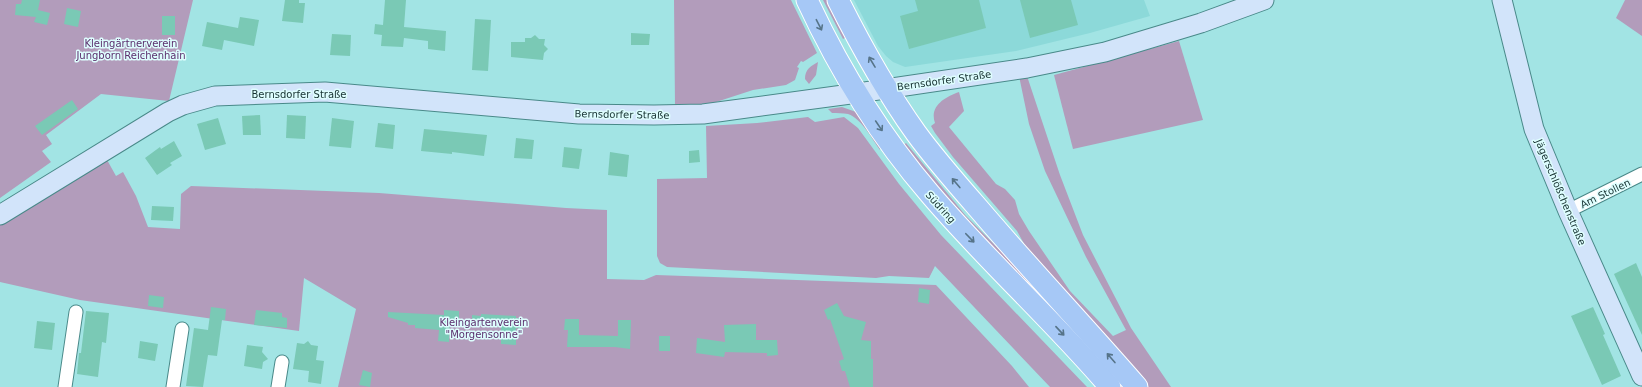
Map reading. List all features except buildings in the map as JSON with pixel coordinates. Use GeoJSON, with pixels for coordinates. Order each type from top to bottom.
{"type":"FeatureCollection","features":[{"type":"Feature","properties":{"kind":"main road","name":"Südring"},"geometry":{"type":"LineString","coordinates":[[807,0],[832,49],[894,149],[950,218],[1062,333],[1110,387]]}},
{"type":"Feature","properties":{"kind":"main road"},"geometry":{"type":"LineString","coordinates":[[838,0],[856,36],[916,133],[1037,276],[1137,387]]}},
{"type":"Feature","properties":{"kind":"street","name":"Bernsdorfer Straße"},"geometry":{"type":"LineString","coordinates":[[0,215],[168,112],[183,105],[215,96],[325,92],[578,114],[654,116],[703,114],[1027,68],[1105,52],[1201,22],[1264,0]]}},
{"type":"Feature","properties":{"kind":"street","name":"Jägerschlößchenstraße"},"geometry":{"type":"LineString","coordinates":[[1502,0],[1534,129],[1568,211],[1642,376]]}},
{"type":"Feature","properties":{"kind":"street","name":"Am Stollen"},"geometry":{"type":"LineString","coordinates":[[1568,211],[1642,174]]}},
{"type":"Feature","properties":{"kind":"street"},"geometry":{"type":"LineString","coordinates":[[66,387],[76,312]]}},
{"type":"Feature","properties":{"kind":"street"},"geometry":{"type":"LineString","coordinates":[[173,387],[182,329]]}},
{"type":"Feature","properties":{"kind":"street"},"geometry":{"type":"LineString","coordinates":[[278,387],[282,362]]}},
{"type":"Feature","properties":{"kind":"shaded area"},"geometry":{"type":"Polygon","coordinates":[[[854,0],[1144,0],[1150,16],[1090,33],[1016,51],[905,67],[893,62],[878,46],[854,0]]]}},
{"type":"Feature","properties":{"kind":"green space","name":"Kleingärtnerverein Jungborn Reichenhain"},"geometry":{"type":"Polygon","coordinates":[[[0,0],[193,0],[169,101],[101,94],[46,135],[52,144],[42,151],[51,162],[0,198],[0,0]]]}},
{"type":"Feature","properties":{"kind":"green space"},"geometry":{"type":"Polygon","coordinates":[[[674,0],[791,0],[817,53],[803,62],[801,61],[797,67],[799,68],[795,80],[786,85],[753,90],[713,103],[675,106],[674,0]]]}},
{"type":"Feature","properties":{"kind":"green space"},"geometry":{"type":"Polygon","coordinates":[[[823,0],[829,0],[848,36],[843,39],[823,0]]]}},
{"type":"Feature","properties":{"kind":"green space"},"geometry":{"type":"Polygon","coordinates":[[[1625,0],[1642,0],[1642,36],[1616,18],[1625,0]]]}},
{"type":"Feature","properties":{"kind":"green space"},"geometry":{"type":"Polygon","coordinates":[[[1179,41],[1203,120],[1073,149],[1054,75],[1179,41]]]}},
{"type":"Feature","properties":{"kind":"green space"},"geometry":{"type":"Polygon","coordinates":[[[818,62],[816,75],[809,84],[805,79],[807,70],[818,62]]]}},
{"type":"Feature","properties":{"kind":"green space"},"geometry":{"type":"Polygon","coordinates":[[[1019,76],[1027,76],[1060,175],[1083,235],[1131,328],[1171,387],[1147,387],[1032,258],[1017,231],[953,157],[931,126],[935,123],[934,112],[936,107],[948,97],[959,92],[964,111],[949,127],[996,184],[1005,189],[1015,200],[1019,214],[1029,231],[1070,291],[1113,336],[1126,330],[1086,257],[1045,171],[1029,124],[1019,76]]]}},
{"type":"Feature","properties":{"kind":"green space"},"geometry":{"type":"Polygon","coordinates":[[[842,107],[856,112],[862,117],[880,140],[880,150],[858,120],[848,114],[832,113],[828,109],[842,107]]]}},
{"type":"Feature","properties":{"kind":"green space"},"geometry":{"type":"Polygon","coordinates":[[[808,117],[815,122],[844,117],[858,128],[899,184],[941,235],[1087,387],[1050,387],[935,266],[929,278],[889,276],[876,278],[667,267],[660,263],[657,256],[657,179],[707,178],[706,126],[757,123],[808,117]]]}},
{"type":"Feature","properties":{"kind":"green space"},"geometry":{"type":"Polygon","coordinates":[[[906,143],[966,216],[1014,264],[1128,387],[1120,387],[1012,271],[901,147],[906,143]]]}},
{"type":"Feature","properties":{"kind":"green space","name":"Kleingartenverein \"Morgensonne\""},"geometry":{"type":"Polygon","coordinates":[[[106,158],[116,176],[123,172],[136,196],[148,227],[180,229],[181,194],[191,186],[379,193],[607,210],[607,279],[644,280],[656,275],[936,285],[1012,366],[1029,387],[338,387],[356,309],[304,278],[299,331],[80,300],[0,282],[0,224],[106,158]]]}}]}
